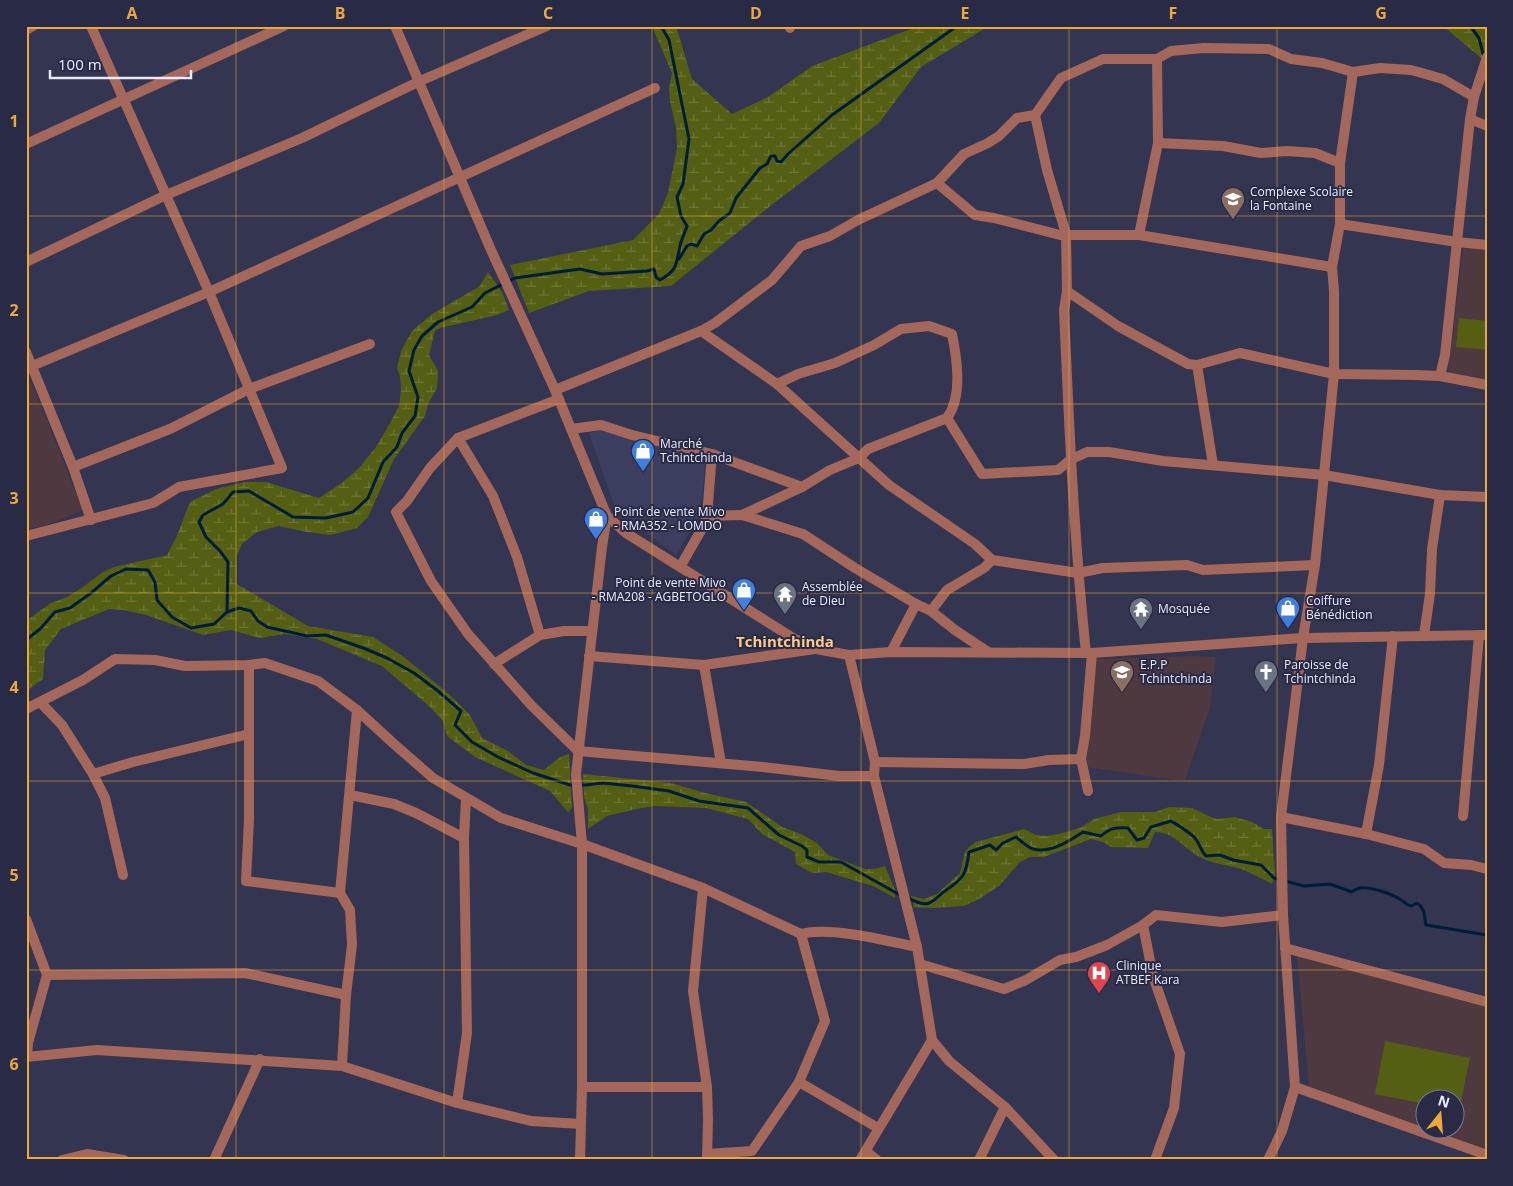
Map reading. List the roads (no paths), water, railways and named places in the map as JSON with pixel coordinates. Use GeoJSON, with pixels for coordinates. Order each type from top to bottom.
{"type":"FeatureCollection","features":[{"type":"Feature","properties":{"kind":"street"},"geometry":{"type":"LineString","coordinates":[[26,30],[34,26]]}},
{"type":"Feature","properties":{"kind":"street"},"geometry":{"type":"LineString","coordinates":[[26,536],[153,503],[179,487],[282,468],[209,292],[91,26]]}},
{"type":"Feature","properties":{"kind":"street"},"geometry":{"type":"LineString","coordinates":[[26,144],[284,26]]}},
{"type":"Feature","properties":{"kind":"street"},"geometry":{"type":"LineString","coordinates":[[395,26],[498,265],[557,395],[607,516],[626,533],[793,638],[816,649],[849,655],[891,652],[1089,653],[1304,638],[1483,635],[1463,816]]}},
{"type":"Feature","properties":{"kind":"street"},"geometry":{"type":"LineString","coordinates":[[26,262],[166,195],[302,138],[420,81],[547,26]]}},
{"type":"Feature","properties":{"kind":"street"},"geometry":{"type":"LineString","coordinates":[[874,776],[839,776],[721,763],[578,751],[531,705],[468,634],[431,581],[396,512],[407,501],[430,468],[458,438],[701,331],[715,323],[772,280],[801,246],[830,236],[858,220],[937,183],[964,154],[999,136],[1017,118],[1035,115],[1061,78],[1103,60],[1157,59],[1172,51],[1204,48],[1269,49],[1291,59],[1322,63],[1353,72],[1380,68],[1412,70],[1443,78],[1474,97]]}},
{"type":"Feature","properties":{"kind":"street"},"geometry":{"type":"LineString","coordinates":[[1440,376],[1445,354],[1470,119],[1474,97],[1487,56]]}},
{"type":"Feature","properties":{"kind":"street"},"geometry":{"type":"LineString","coordinates":[[1138,235],[1158,143],[1157,59]]}},
{"type":"Feature","properties":{"kind":"street"},"geometry":{"type":"LineString","coordinates":[[1268,1160],[1282,1131],[1295,1088],[1283,915],[1281,817],[1315,565],[1334,374],[1334,291],[1332,267],[1340,224],[1340,163],[1353,72]]}},
{"type":"Feature","properties":{"kind":"street"},"geometry":{"type":"LineString","coordinates":[[32,366],[209,292],[655,88]]}},
{"type":"Feature","properties":{"kind":"street"},"geometry":{"type":"LineString","coordinates":[[1035,115],[1047,170],[1066,234],[1067,291],[1064,310],[1070,460],[1078,573],[1089,653],[1085,736],[1081,758],[1088,791]]}},
{"type":"Feature","properties":{"kind":"street"},"geometry":{"type":"LineString","coordinates":[[1470,119],[1487,126]]}},
{"type":"Feature","properties":{"kind":"street"},"geometry":{"type":"LineString","coordinates":[[1158,143],[1223,146],[1261,153],[1287,151],[1315,154],[1340,163]]}},
{"type":"Feature","properties":{"kind":"street"},"geometry":{"type":"LineString","coordinates":[[937,183],[975,215],[1060,235],[1138,235],[1332,267]]}},
{"type":"Feature","properties":{"kind":"street"},"geometry":{"type":"LineString","coordinates":[[1340,224],[1487,245]]}},
{"type":"Feature","properties":{"kind":"street"},"geometry":{"type":"LineString","coordinates":[[1067,291],[1118,326],[1188,364],[1197,365],[1240,353],[1334,374],[1440,376],[1487,385]]}},
{"type":"Feature","properties":{"kind":"street"},"geometry":{"type":"LineString","coordinates":[[707,516],[742,514],[802,487],[830,470],[859,458],[868,449],[947,418],[954,409],[958,362],[952,334],[930,326],[901,329],[874,345],[835,363],[798,374],[777,384]]}},
{"type":"Feature","properties":{"kind":"street"},"geometry":{"type":"LineString","coordinates":[[701,331],[777,384],[889,485],[970,540],[992,560],[1078,573],[1102,568],[1187,565],[1203,570],[1315,565]]}},
{"type":"Feature","properties":{"kind":"street"},"geometry":{"type":"LineString","coordinates":[[73,467],[170,429],[249,389],[370,344]]}},
{"type":"Feature","properties":{"kind":"street"},"geometry":{"type":"LineString","coordinates":[[26,352],[73,467],[91,520]]}},
{"type":"Feature","properties":{"kind":"street"},"geometry":{"type":"LineString","coordinates":[[1197,365],[1213,465]]}},
{"type":"Feature","properties":{"kind":"street"},"geometry":{"type":"LineString","coordinates":[[947,418],[982,474],[1058,470],[1070,460],[1087,452],[1109,452],[1162,461],[1324,475],[1440,495],[1487,497]]}},
{"type":"Feature","properties":{"kind":"street"},"geometry":{"type":"LineString","coordinates":[[571,429],[601,425],[632,435],[712,454],[802,487]]}},
{"type":"Feature","properties":{"kind":"street"},"geometry":{"type":"LineString","coordinates":[[458,438],[493,496],[517,558],[540,635]]}},
{"type":"Feature","properties":{"kind":"street"},"geometry":{"type":"LineString","coordinates":[[680,567],[703,527],[707,516],[712,454]]}},
{"type":"Feature","properties":{"kind":"street"},"geometry":{"type":"LineString","coordinates":[[1424,635],[1430,594],[1432,549],[1440,495]]}},
{"type":"Feature","properties":{"kind":"street"},"geometry":{"type":"LineString","coordinates":[[742,514],[803,534],[855,568],[931,611],[988,652]]}},
{"type":"Feature","properties":{"kind":"street"},"geometry":{"type":"LineString","coordinates":[[580,1160],[582,1088],[582,844],[576,774],[607,516]]}},
{"type":"Feature","properties":{"kind":"street"},"geometry":{"type":"LineString","coordinates":[[931,611],[947,590],[984,568],[992,560]]}},
{"type":"Feature","properties":{"kind":"street"},"geometry":{"type":"LineString","coordinates":[[891,652],[916,604]]}},
{"type":"Feature","properties":{"kind":"street"},"geometry":{"type":"LineString","coordinates":[[494,664],[540,635],[564,631],[592,631]]}},
{"type":"Feature","properties":{"kind":"street"},"geometry":{"type":"LineString","coordinates":[[1366,834],[1379,765],[1393,636]]}},
{"type":"Feature","properties":{"kind":"street"},"geometry":{"type":"LineString","coordinates":[[589,656],[704,665],[816,649]]}},
{"type":"Feature","properties":{"kind":"street"},"geometry":{"type":"LineString","coordinates":[[849,655],[875,762],[874,776],[917,946],[932,1040],[949,1061],[1005,1108],[1054,1160]]}},
{"type":"Feature","properties":{"kind":"street"},"geometry":{"type":"LineString","coordinates":[[26,709],[83,680],[115,659],[155,660],[185,666],[265,663],[318,681],[357,710],[433,778],[501,818],[582,844],[702,888],[801,934],[812,931],[871,937],[917,946]]}},
{"type":"Feature","properties":{"kind":"street"},"geometry":{"type":"LineString","coordinates":[[249,665],[249,819],[246,881],[340,893]]}},
{"type":"Feature","properties":{"kind":"street"},"geometry":{"type":"LineString","coordinates":[[704,665],[721,763]]}},
{"type":"Feature","properties":{"kind":"street"},"geometry":{"type":"LineString","coordinates":[[40,702],[62,725],[93,774],[105,798],[123,875]]}},
{"type":"Feature","properties":{"kind":"street"},"geometry":{"type":"LineString","coordinates":[[342,1066],[346,994],[352,944],[350,910],[340,893],[357,710]]}},
{"type":"Feature","properties":{"kind":"street"},"geometry":{"type":"LineString","coordinates":[[93,774],[133,762],[249,734]]}},
{"type":"Feature","properties":{"kind":"street"},"geometry":{"type":"LineString","coordinates":[[875,762],[1024,764],[1081,758]]}},
{"type":"Feature","properties":{"kind":"street"},"geometry":{"type":"LineString","coordinates":[[350,795],[394,804],[416,812],[464,838]]}},
{"type":"Feature","properties":{"kind":"street"},"geometry":{"type":"LineString","coordinates":[[457,1103],[467,1033],[464,838],[466,798]]}},
{"type":"Feature","properties":{"kind":"street"},"geometry":{"type":"LineString","coordinates":[[1281,817],[1366,834],[1424,849],[1444,863],[1471,865],[1487,869]]}},
{"type":"Feature","properties":{"kind":"street"},"geometry":{"type":"LineString","coordinates":[[702,888],[693,991],[706,1088],[708,1118],[707,1157],[752,1151],[799,1082],[825,1021],[801,934]]}},
{"type":"Feature","properties":{"kind":"street"},"geometry":{"type":"LineString","coordinates":[[920,964],[1004,989],[1026,980],[1060,960],[1076,957],[1107,945],[1143,925],[1156,915],[1222,922],[1283,915]]}},
{"type":"Feature","properties":{"kind":"street"},"geometry":{"type":"LineString","coordinates":[[26,918],[47,975],[28,1043],[27,1057],[97,1050],[260,1059],[342,1066],[457,1103],[531,1121],[581,1124]]}},
{"type":"Feature","properties":{"kind":"street"},"geometry":{"type":"LineString","coordinates":[[1143,925],[1153,976],[1180,1054],[1174,1108],[1155,1160]]}},
{"type":"Feature","properties":{"kind":"street"},"geometry":{"type":"LineString","coordinates":[[1285,948],[1487,1002]]}},
{"type":"Feature","properties":{"kind":"street"},"geometry":{"type":"LineString","coordinates":[[47,975],[245,973],[346,994]]}},
{"type":"Feature","properties":{"kind":"street"},"geometry":{"type":"LineString","coordinates":[[877,1160],[863,1155],[932,1040]]}},
{"type":"Feature","properties":{"kind":"street"},"geometry":{"type":"LineString","coordinates":[[214,1160],[260,1059]]}},
{"type":"Feature","properties":{"kind":"street"},"geometry":{"type":"LineString","coordinates":[[799,1082],[878,1128]]}},
{"type":"Feature","properties":{"kind":"street"},"geometry":{"type":"LineString","coordinates":[[582,1088],[706,1088]]}},
{"type":"Feature","properties":{"kind":"street"},"geometry":{"type":"LineString","coordinates":[[1295,1088],[1487,1155]]}},
{"type":"Feature","properties":{"kind":"street"},"geometry":{"type":"LineString","coordinates":[[979,1160],[1005,1108]]}},
{"type":"Feature","properties":{"kind":"street"},"geometry":{"type":"LineString","coordinates":[[62,1160],[87,1154],[124,1160]]}},
{"type":"Feature","properties":{"kind":"waterway"},"geometry":{"type":"LineString","coordinates":[[26,640],[40,629],[55,612],[70,608],[111,576],[126,569],[148,570],[155,582],[157,600],[172,617],[191,628],[214,624],[227,612],[228,562],[206,537],[199,522],[203,515],[223,504],[233,492],[249,491],[293,517],[326,518],[353,512],[368,498],[383,462],[397,447],[402,433],[415,416],[418,397],[409,371],[414,350],[422,336],[438,322],[472,307],[485,293],[515,278],[580,269],[602,274],[654,269],[656,277],[660,280],[670,273],[677,262],[687,226],[681,216],[677,197],[683,184],[689,139],[669,40],[661,26]]}},
{"type":"Feature","properties":{"kind":"waterway"},"geometry":{"type":"LineString","coordinates":[[679,259],[687,246],[691,244],[697,246],[704,234],[730,213],[736,198],[760,168],[767,164],[771,156],[775,156],[777,161],[781,162],[832,115],[957,26]]}},
{"type":"Feature","properties":{"kind":"waterway"},"geometry":{"type":"LineString","coordinates":[[1470,26],[1479,38],[1484,58]]}},
{"type":"Feature","properties":{"kind":"waterway"},"geometry":{"type":"LineString","coordinates":[[227,612],[239,608],[251,611],[258,621],[267,627],[307,636],[326,635],[387,658],[414,673],[461,711],[455,725],[472,742],[498,757],[533,773],[570,785],[603,783],[632,786],[669,791],[699,801],[748,808],[779,835],[807,850],[807,857],[819,862],[841,862],[900,895]]}},
{"type":"Feature","properties":{"kind":"waterway"},"geometry":{"type":"LineString","coordinates":[[906,897],[920,903],[926,904],[931,902],[960,879],[967,866],[969,852],[990,845],[996,850],[1003,843],[1016,837],[1033,849],[1046,850],[1059,846],[1083,832],[1101,836],[1107,831],[1117,828],[1128,828],[1137,840],[1144,838],[1151,827],[1171,821],[1195,838],[1206,856],[1220,855],[1233,860],[1261,865],[1274,878],[1304,886],[1330,884],[1352,892],[1359,888],[1381,891],[1392,895],[1409,906],[1417,903],[1420,905],[1426,925],[1487,935]]}},
{"type":"Feature","properties":{"kind":"place","name":"Complexe Scolaire la Fontaine"},"geometry":{"type":"Point","coordinates":[1233,220]}},
{"type":"Feature","properties":{"kind":"place","name":"Marché Tchintchinda"},"geometry":{"type":"Point","coordinates":[643,472]}},
{"type":"Feature","properties":{"kind":"place","name":"Point de vente Mivo - RMA352 - LOMDO"},"geometry":{"type":"Point","coordinates":[596,540]}},
{"type":"Feature","properties":{"kind":"place","name":"Point de vente Mivo - RMA208 - AGBETOGLO"},"geometry":{"type":"Point","coordinates":[744,611]}},
{"type":"Feature","properties":{"kind":"place","name":"Assemblée de Dieu"},"geometry":{"type":"Point","coordinates":[785,615]}},
{"type":"Feature","properties":{"kind":"place","name":"Coiffure Bénédiction"},"geometry":{"type":"Point","coordinates":[1288,629]}},
{"type":"Feature","properties":{"kind":"place","name":"Mosquée"},"geometry":{"type":"Point","coordinates":[1141,630]}},
{"type":"Feature","properties":{"kind":"place","name":"E.P.P Tchintchinda"},"geometry":{"type":"Point","coordinates":[1122,693]}},
{"type":"Feature","properties":{"kind":"place","name":"Paroisse de Tchintchinda"},"geometry":{"type":"Point","coordinates":[1266,693]}},
{"type":"Feature","properties":{"kind":"place","name":"Clinique ATBEF Kara"},"geometry":{"type":"Point","coordinates":[1099,994]}},
{"type":"Feature","properties":{"kind":"district","name":"Tchintchinda"},"geometry":{"type":"Point","coordinates":[785,642]}}]}
